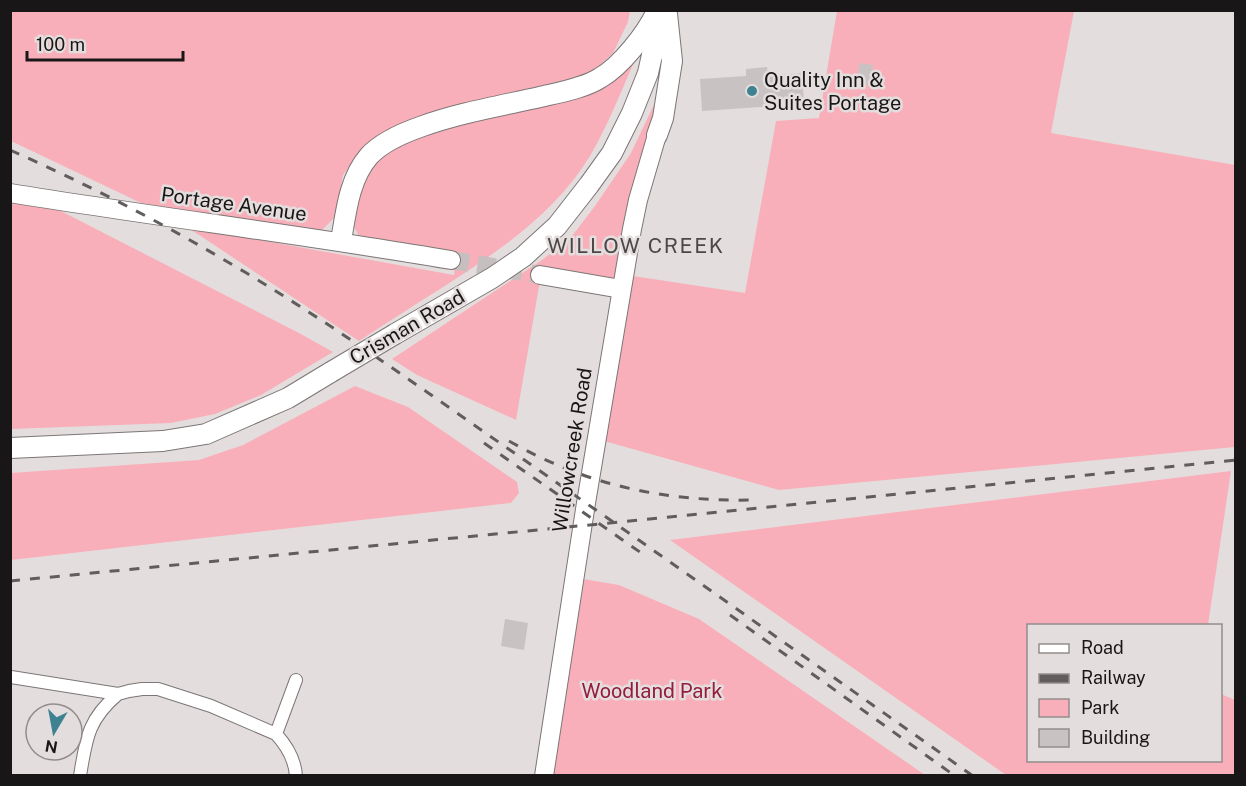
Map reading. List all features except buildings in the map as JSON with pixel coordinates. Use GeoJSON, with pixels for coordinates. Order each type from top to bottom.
{"type":"FeatureCollection","features":[{"type":"Feature","properties":{"kind":"main road"},"geometry":{"type":"LineString","coordinates":[[341,242],[346,205],[355,178],[370,156],[397,136],[438,120],[570,90],[600,79],[623,59],[660,10]]}},
{"type":"Feature","properties":{"kind":"main road","name":"Crisman Road"},"geometry":{"type":"LineString","coordinates":[[10,448],[163,441],[206,434],[288,398],[508,268],[557,226],[612,153],[632,113],[648,73],[660,10]]}},
{"type":"Feature","properties":{"kind":"main road"},"geometry":{"type":"LineString","coordinates":[[657,135],[663,118],[672,61],[667,10]]}},
{"type":"Feature","properties":{"kind":"street","name":"Willowcreek Road"},"geometry":{"type":"LineString","coordinates":[[544,776],[621,289],[638,200],[657,135]]}},
{"type":"Feature","properties":{"kind":"street","name":"Portage Avenue"},"geometry":{"type":"LineString","coordinates":[[10,193],[451,260]]}},
{"type":"Feature","properties":{"kind":"street"},"geometry":{"type":"LineString","coordinates":[[540,275],[621,289]]}},
{"type":"Feature","properties":{"kind":"street"},"geometry":{"type":"LineString","coordinates":[[11,677],[118,694],[158,689],[211,706],[276,734],[291,757],[296,768],[296,776]]}},
{"type":"Feature","properties":{"kind":"street"},"geometry":{"type":"LineString","coordinates":[[276,734],[296,680]]}},
{"type":"Feature","properties":{"kind":"street"},"geometry":{"type":"LineString","coordinates":[[80,776],[85,744],[90,730],[105,705],[118,694]]}},
{"type":"Feature","properties":{"kind":"green space"},"geometry":{"type":"Polygon","coordinates":[[[10,11],[630,11],[628,22],[613,53],[591,73],[407,122],[363,149],[343,175],[336,216],[321,231],[141,203],[11,141],[10,11]]]}},
{"type":"Feature","properties":{"kind":"green space"},"geometry":{"type":"Polygon","coordinates":[[[837,11],[1074,11],[1051,133],[1235,165],[1235,447],[779,490],[604,441],[633,276],[745,293],[776,121],[819,118],[837,11]]]}},
{"type":"Feature","properties":{"kind":"green space"},"geometry":{"type":"Polygon","coordinates":[[[636,57],[597,144],[576,177],[560,196],[523,231],[503,246],[359,341],[187,227],[454,275],[456,256],[360,238],[354,227],[357,200],[367,172],[392,148],[426,132],[636,57]]]}},
{"type":"Feature","properties":{"kind":"green space"},"geometry":{"type":"Polygon","coordinates":[[[659,94],[627,214],[616,280],[542,269],[516,420],[417,375],[392,359],[542,260],[572,236],[631,153],[659,94]]]}},
{"type":"Feature","properties":{"kind":"green space"},"geometry":{"type":"Polygon","coordinates":[[[10,185],[333,352],[261,395],[215,414],[171,423],[11,429],[10,185]]]}},
{"type":"Feature","properties":{"kind":"green space"},"geometry":{"type":"Polygon","coordinates":[[[355,386],[408,407],[517,482],[519,493],[511,503],[11,560],[11,473],[199,460],[243,445],[355,386]]]}},
{"type":"Feature","properties":{"kind":"green space"},"geometry":{"type":"Polygon","coordinates":[[[1231,471],[1208,624],[1027,624],[1027,762],[1222,762],[1222,694],[1235,700],[1235,775],[1006,775],[670,540],[1231,471]]]}},
{"type":"Feature","properties":{"kind":"green space","name":"Woodland Park"},"geometry":{"type":"Polygon","coordinates":[[[583,579],[619,585],[699,619],[925,775],[550,776],[583,579]]]}},
{"type":"Feature","properties":{"kind":"tunnel"},"geometry":{"type":"LineString","coordinates":[[451,260],[540,275]]}},
{"type":"Feature","properties":{"kind":"railway"},"geometry":{"type":"LineString","coordinates":[[10,150],[143,215],[221,258],[295,303],[439,400],[973,776]]}},
{"type":"Feature","properties":{"kind":"railway"},"geometry":{"type":"LineString","coordinates":[[509,441],[568,469],[628,488],[691,498],[756,500]]}},
{"type":"Feature","properties":{"kind":"railway"},"geometry":{"type":"LineString","coordinates":[[484,443],[647,557]]}},
{"type":"Feature","properties":{"kind":"railway"},"geometry":{"type":"LineString","coordinates":[[10,581],[1236,460]]}},
{"type":"Feature","properties":{"kind":"railway"},"geometry":{"type":"LineString","coordinates":[[730,615],[955,776]]}},
{"type":"Feature","properties":{"kind":"place","name":"Quality Inn & Suites Portage"},"geometry":{"type":"Point","coordinates":[752,91]}},
{"type":"Feature","properties":{"kind":"district","name":"WILLOW CREEK"},"geometry":{"type":"Point","coordinates":[636,246]}}]}
